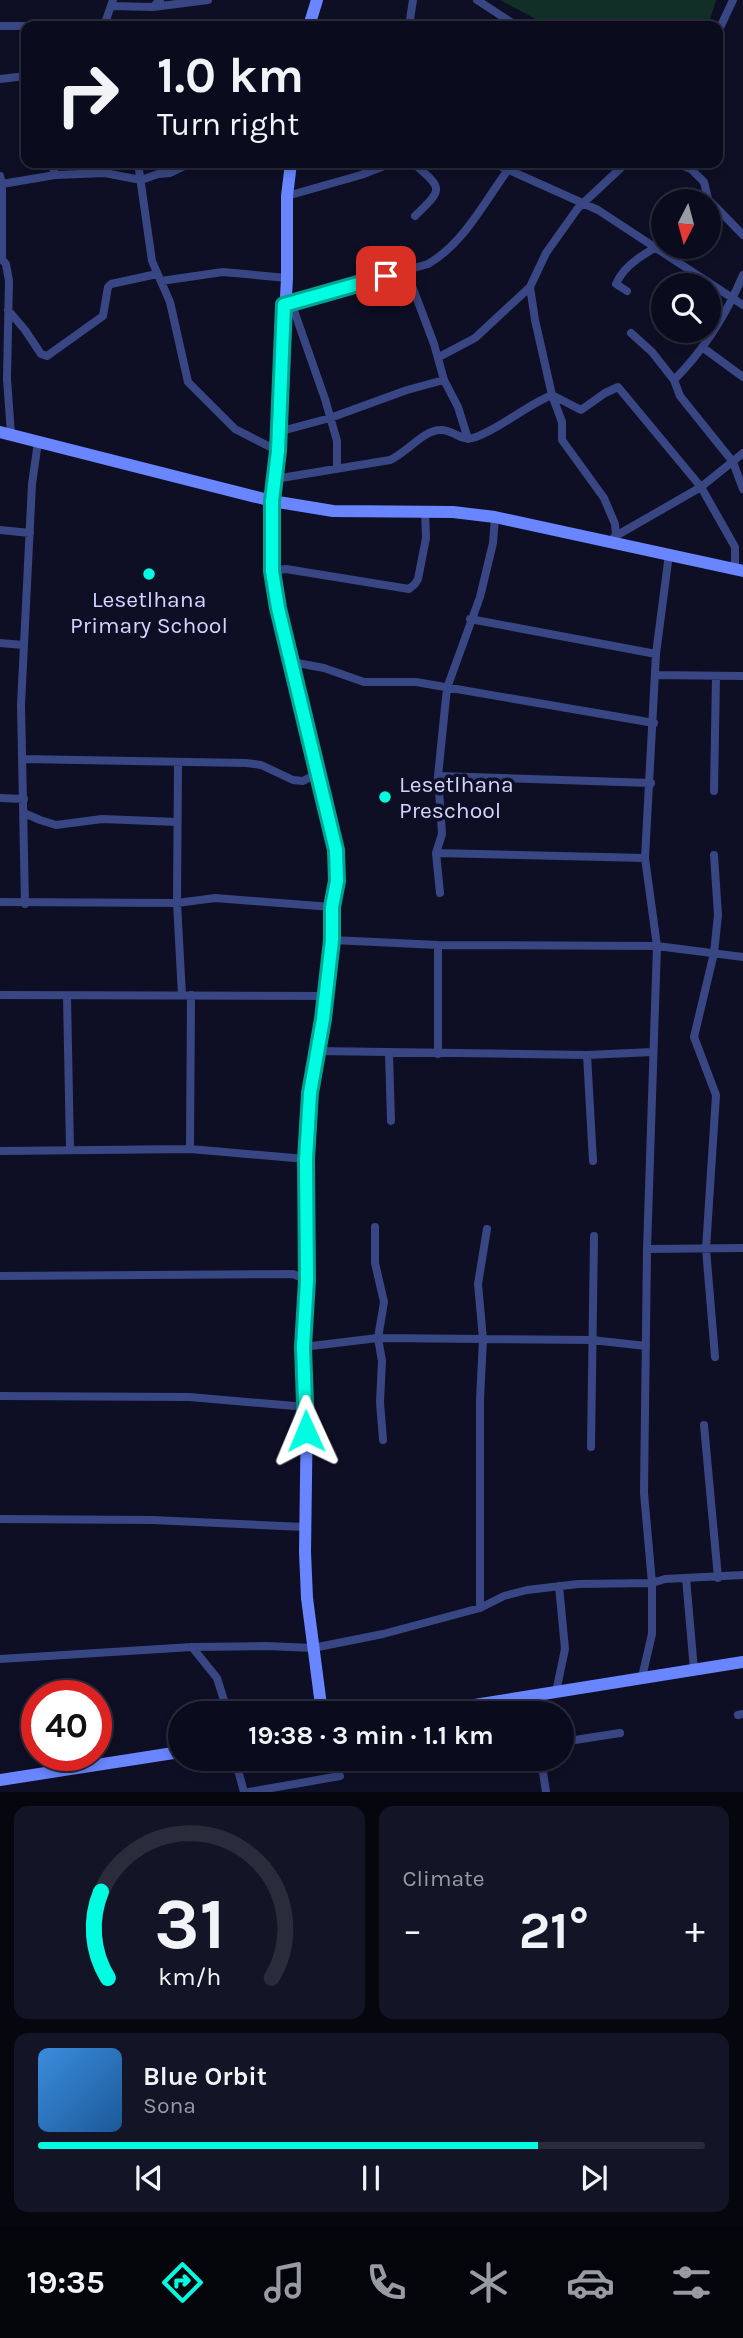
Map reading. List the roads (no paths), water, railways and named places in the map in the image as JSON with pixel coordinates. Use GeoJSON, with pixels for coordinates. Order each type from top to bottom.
{"type":"FeatureCollection","features":[{"type":"Feature","properties":{"kind":"street"},"geometry":{"type":"LineString","coordinates":[[153,7],[160,0]]}},
{"type":"Feature","properties":{"kind":"street"},"geometry":{"type":"LineString","coordinates":[[106,21],[112,3],[153,7],[208,0]]}},
{"type":"Feature","properties":{"kind":"street"},"geometry":{"type":"LineString","coordinates":[[311,21],[317,0]]}},
{"type":"Feature","properties":{"kind":"street"},"geometry":{"type":"LineString","coordinates":[[410,21],[413,0]]}},
{"type":"Feature","properties":{"kind":"street"},"geometry":{"type":"LineString","coordinates":[[477,0],[507,21]]}},
{"type":"Feature","properties":{"kind":"street"},"geometry":{"type":"LineString","coordinates":[[723,21],[733,0]]}},
{"type":"Feature","properties":{"kind":"street"},"geometry":{"type":"LineString","coordinates":[[0,26],[21,26]]}},
{"type":"Feature","properties":{"kind":"street"},"geometry":{"type":"LineString","coordinates":[[0,79],[21,77]]}},
{"type":"Feature","properties":{"kind":"street"},"geometry":{"type":"LineString","coordinates":[[53,168],[55,175]]}},
{"type":"Feature","properties":{"kind":"street"},"geometry":{"type":"LineString","coordinates":[[139,168],[152,261],[170,302],[188,382],[234,429],[278,451]]}},
{"type":"Feature","properties":{"kind":"street"},"geometry":{"type":"LineString","coordinates":[[180,168],[141,180],[105,173],[1,180],[1,258],[6,264],[9,281],[6,433],[272,501],[333,511],[425,511],[495,517],[611,538],[739,571],[735,547],[701,487],[618,387],[581,410],[552,395],[535,402],[477,437],[468,439],[440,430],[428,433],[402,455],[390,460],[275,479]]}},
{"type":"Feature","properties":{"kind":"street"},"geometry":{"type":"LineString","coordinates":[[290,168],[287,196],[287,303],[278,451],[272,501],[272,571],[278,608],[336,850],[337,881],[332,907],[332,940],[325,996],[310,1093],[306,1159],[307,1280],[303,1347],[307,1407],[305,1527],[307,1598],[320,1701]]}},
{"type":"Feature","properties":{"kind":"street"},"geometry":{"type":"LineString","coordinates":[[287,196],[378,168]]}},
{"type":"Feature","properties":{"kind":"street"},"geometry":{"type":"LineString","coordinates":[[415,216],[436,194],[437,187],[419,168]]}},
{"type":"Feature","properties":{"kind":"street"},"geometry":{"type":"LineString","coordinates":[[502,168],[598,211],[651,245]]}},
{"type":"Feature","properties":{"kind":"street"},"geometry":{"type":"LineString","coordinates":[[439,357],[475,338],[530,287],[546,253],[582,205],[621,168]]}},
{"type":"Feature","properties":{"kind":"street"},"geometry":{"type":"LineString","coordinates":[[688,168],[704,182],[708,199],[743,235]]}},
{"type":"Feature","properties":{"kind":"street"},"geometry":{"type":"LineString","coordinates":[[287,303],[428,264],[452,247],[507,171]]}},
{"type":"Feature","properties":{"kind":"street"},"geometry":{"type":"LineString","coordinates":[[627,291],[616,284],[619,277],[638,258],[651,250]]}},
{"type":"Feature","properties":{"kind":"street"},"geometry":{"type":"LineString","coordinates":[[672,259],[743,305]]}},
{"type":"Feature","properties":{"kind":"street"},"geometry":{"type":"LineString","coordinates":[[406,270],[439,357],[444,380],[458,407],[468,439]]}},
{"type":"Feature","properties":{"kind":"street"},"geometry":{"type":"LineString","coordinates":[[8,310],[41,354],[47,356],[103,316],[108,287],[111,284],[223,272],[287,278]]}},
{"type":"Feature","properties":{"kind":"street"},"geometry":{"type":"LineString","coordinates":[[674,380],[702,347],[733,299],[743,275]]}},
{"type":"Feature","properties":{"kind":"street"},"geometry":{"type":"LineString","coordinates":[[530,287],[552,395],[562,422],[562,440],[604,498],[615,524],[611,538]]}},
{"type":"Feature","properties":{"kind":"street"},"geometry":{"type":"LineString","coordinates":[[287,303],[330,418],[337,442],[337,469]]}},
{"type":"Feature","properties":{"kind":"street"},"geometry":{"type":"LineString","coordinates":[[631,333],[652,352],[674,380],[680,396],[733,462],[743,489]]}},
{"type":"Feature","properties":{"kind":"street"},"geometry":{"type":"LineString","coordinates":[[702,347],[743,377]]}},
{"type":"Feature","properties":{"kind":"street"},"geometry":{"type":"LineString","coordinates":[[278,432],[330,418],[407,390],[444,380]]}},
{"type":"Feature","properties":{"kind":"street"},"geometry":{"type":"LineString","coordinates":[[25,904],[20,705],[32,484],[38,442]]}},
{"type":"Feature","properties":{"kind":"street"},"geometry":{"type":"LineString","coordinates":[[611,538],[701,487],[743,453]]}},
{"type":"Feature","properties":{"kind":"street"},"geometry":{"type":"LineString","coordinates":[[272,571],[286,569],[409,589],[415,584],[426,538],[425,511]]}},
{"type":"Feature","properties":{"kind":"street"},"geometry":{"type":"LineString","coordinates":[[440,893],[436,853],[442,834],[438,776],[447,688],[480,597],[495,517]]}},
{"type":"Feature","properties":{"kind":"street"},"geometry":{"type":"LineString","coordinates":[[0,530],[30,533]]}},
{"type":"Feature","properties":{"kind":"street"},"geometry":{"type":"LineString","coordinates":[[642,1677],[652,1634],[652,1583],[644,1493],[647,1249],[657,946],[645,858],[656,654],[669,554]]}},
{"type":"Feature","properties":{"kind":"street"},"geometry":{"type":"LineString","coordinates":[[470,619],[656,654]]}},
{"type":"Feature","properties":{"kind":"street"},"geometry":{"type":"LineString","coordinates":[[0,643],[23,645]]}},
{"type":"Feature","properties":{"kind":"street"},"geometry":{"type":"LineString","coordinates":[[292,662],[324,668],[364,682],[408,681],[654,723]]}},
{"type":"Feature","properties":{"kind":"street"},"geometry":{"type":"LineString","coordinates":[[655,675],[743,676]]}},
{"type":"Feature","properties":{"kind":"street"},"geometry":{"type":"LineString","coordinates":[[714,791],[716,676]]}},
{"type":"Feature","properties":{"kind":"street"},"geometry":{"type":"LineString","coordinates":[[22,759],[178,763],[219,761],[261,765],[303,781],[318,773]]}},
{"type":"Feature","properties":{"kind":"street"},"geometry":{"type":"LineString","coordinates":[[178,763],[177,903],[187,995],[190,1149]]}},
{"type":"Feature","properties":{"kind":"street"},"geometry":{"type":"LineString","coordinates":[[438,776],[651,783]]}},
{"type":"Feature","properties":{"kind":"street"},"geometry":{"type":"LineString","coordinates":[[0,797],[24,799]]}},
{"type":"Feature","properties":{"kind":"street"},"geometry":{"type":"LineString","coordinates":[[24,813],[57,825],[102,819],[177,822]]}},
{"type":"Feature","properties":{"kind":"street"},"geometry":{"type":"LineString","coordinates":[[436,853],[645,858]]}},
{"type":"Feature","properties":{"kind":"street"},"geometry":{"type":"LineString","coordinates":[[714,855],[718,909],[713,953],[694,1037],[716,1095],[706,1249],[715,1357]]}},
{"type":"Feature","properties":{"kind":"street"},"geometry":{"type":"LineString","coordinates":[[0,902],[177,903],[215,898],[332,907]]}},
{"type":"Feature","properties":{"kind":"street"},"geometry":{"type":"LineString","coordinates":[[332,940],[438,945],[657,946],[743,957]]}},
{"type":"Feature","properties":{"kind":"street"},"geometry":{"type":"LineString","coordinates":[[438,945],[438,1054]]}},
{"type":"Feature","properties":{"kind":"street"},"geometry":{"type":"LineString","coordinates":[[0,995],[325,996]]}},
{"type":"Feature","properties":{"kind":"street"},"geometry":{"type":"LineString","coordinates":[[67,996],[70,1149]]}},
{"type":"Feature","properties":{"kind":"street"},"geometry":{"type":"LineString","coordinates":[[317,1051],[587,1055],[653,1052]]}},
{"type":"Feature","properties":{"kind":"street"},"geometry":{"type":"LineString","coordinates":[[389,1053],[391,1121]]}},
{"type":"Feature","properties":{"kind":"street"},"geometry":{"type":"LineString","coordinates":[[587,1055],[593,1161]]}},
{"type":"Feature","properties":{"kind":"street"},"geometry":{"type":"LineString","coordinates":[[0,1151],[190,1149],[306,1159]]}},
{"type":"Feature","properties":{"kind":"street"},"geometry":{"type":"LineString","coordinates":[[375,1227],[375,1263],[384,1302],[378,1338],[382,1361],[380,1402],[383,1440]]}},
{"type":"Feature","properties":{"kind":"street"},"geometry":{"type":"LineString","coordinates":[[480,1608],[480,1400],[483,1339],[478,1284],[487,1229]]}},
{"type":"Feature","properties":{"kind":"street"},"geometry":{"type":"LineString","coordinates":[[592,1447],[594,1237]]}},
{"type":"Feature","properties":{"kind":"street"},"geometry":{"type":"LineString","coordinates":[[647,1249],[743,1248]]}},
{"type":"Feature","properties":{"kind":"street"},"geometry":{"type":"LineString","coordinates":[[0,1276],[293,1273],[307,1280]]}},
{"type":"Feature","properties":{"kind":"street"},"geometry":{"type":"LineString","coordinates":[[303,1347],[378,1338],[592,1340],[646,1346]]}},
{"type":"Feature","properties":{"kind":"street"},"geometry":{"type":"LineString","coordinates":[[0,1396],[189,1397],[307,1407]]}},
{"type":"Feature","properties":{"kind":"street"},"geometry":{"type":"LineString","coordinates":[[704,1425],[718,1578]]}},
{"type":"Feature","properties":{"kind":"street"},"geometry":{"type":"LineString","coordinates":[[0,1519],[152,1520],[305,1527]]}},
{"type":"Feature","properties":{"kind":"street"},"geometry":{"type":"LineString","coordinates":[[0,1659],[192,1647],[313,1648],[383,1634],[480,1608],[504,1596],[559,1586],[652,1583],[665,1579],[743,1575]]}},
{"type":"Feature","properties":{"kind":"street"},"geometry":{"type":"LineString","coordinates":[[687,1578],[694,1670]]}},
{"type":"Feature","properties":{"kind":"street"},"geometry":{"type":"LineString","coordinates":[[556,1692],[565,1649],[559,1586]]}},
{"type":"Feature","properties":{"kind":"street"},"geometry":{"type":"LineString","coordinates":[[192,1647],[217,1678],[224,1701]]}},
{"type":"Feature","properties":{"kind":"street"},"geometry":{"type":"LineString","coordinates":[[498,1701],[743,1662]]}},
{"type":"Feature","properties":{"kind":"street"},"geometry":{"type":"LineString","coordinates":[[522,1697],[524,1701]]}},
{"type":"Feature","properties":{"kind":"street"},"geometry":{"type":"LineString","coordinates":[[574,1740],[620,1733]]}},
{"type":"Feature","properties":{"kind":"street"},"geometry":{"type":"LineString","coordinates":[[0,1780],[168,1754]]}},
{"type":"Feature","properties":{"kind":"street"},"geometry":{"type":"LineString","coordinates":[[238,1771],[244,1792]]}},
{"type":"Feature","properties":{"kind":"street"},"geometry":{"type":"LineString","coordinates":[[543,1771],[546,1792]]}},
{"type":"Feature","properties":{"kind":"street"},"geometry":{"type":"LineString","coordinates":[[249,1792],[340,1776]]}},
{"type":"Feature","properties":{"kind":"place","name":"Lesetlhana Primary School"},"geometry":{"type":"Point","coordinates":[149,574]}},
{"type":"Feature","properties":{"kind":"place","name":"Lesetlhana Preschool"},"geometry":{"type":"Point","coordinates":[385,797]}}]}
